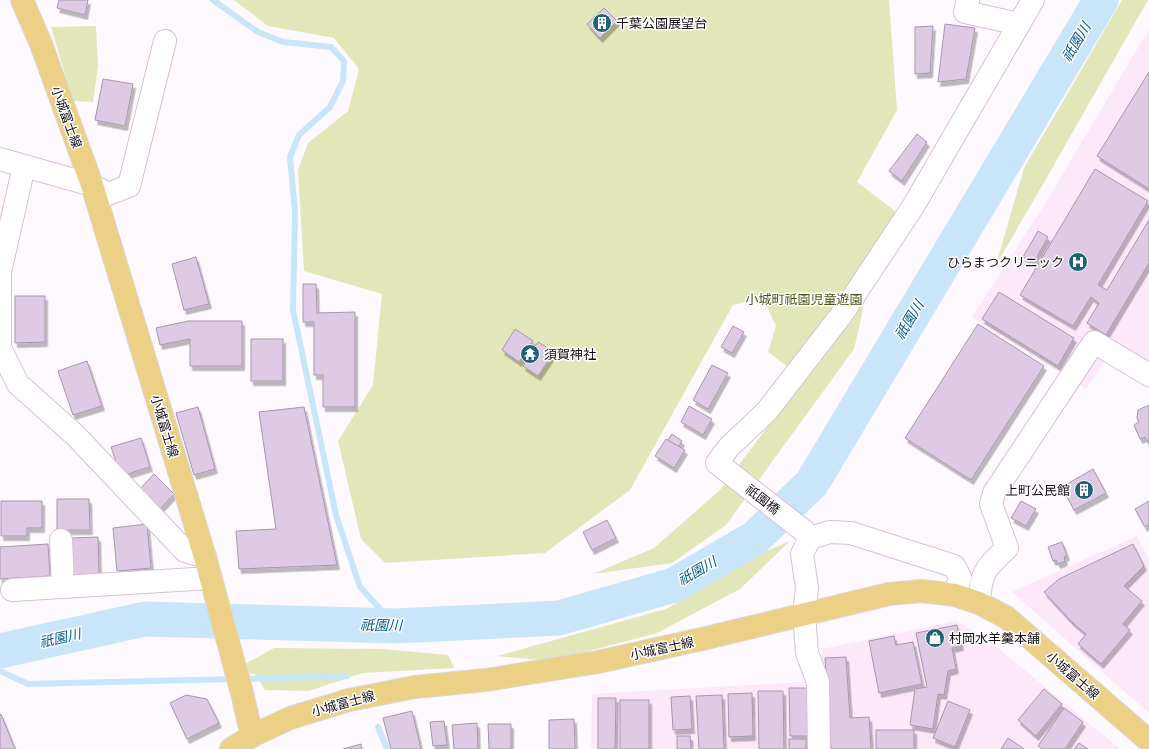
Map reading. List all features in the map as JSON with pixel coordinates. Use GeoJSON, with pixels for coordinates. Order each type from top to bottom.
{"type":"FeatureCollection","features":[{"type":"Feature","properties":{"kind":"main road","name":"小城富士線"},"geometry":{"type":"LineString","coordinates":[[22,0],[41,44],[92,185],[205,557],[242,693],[252,736],[290,718],[349,700],[415,687],[486,680],[598,662],[702,639],[889,594],[922,591],[956,595],[979,603],[1006,617],[1149,741]]}},
{"type":"Feature","properties":{"kind":"main road"},"geometry":{"type":"LineString","coordinates":[[231,749],[252,736]]}},
{"type":"Feature","properties":{"kind":"street"},"geometry":{"type":"LineString","coordinates":[[968,0],[965,12],[1019,24],[1033,0]]}},
{"type":"Feature","properties":{"kind":"street","name":"祇園橋"},"geometry":{"type":"LineString","coordinates":[[807,534],[716,463],[729,448],[767,411],[846,308],[914,205],[1019,24]]}},
{"type":"Feature","properties":{"kind":"street"},"geometry":{"type":"LineString","coordinates":[[0,159],[92,185],[108,194],[129,186],[165,41]]}},
{"type":"Feature","properties":{"kind":"street"},"geometry":{"type":"LineString","coordinates":[[24,166],[0,272],[0,348],[18,384],[75,436],[185,551],[205,557]]}},
{"type":"Feature","properties":{"kind":"street"},"geometry":{"type":"LineString","coordinates":[[979,603],[980,582],[987,567],[1007,548],[991,504],[994,493],[1094,342],[1149,375]]}},
{"type":"Feature","properties":{"kind":"street"},"geometry":{"type":"LineString","coordinates":[[819,749],[818,682],[807,653],[804,614],[806,588],[802,554],[807,534],[830,532],[851,533],[954,566],[960,577],[956,595]]}},
{"type":"Feature","properties":{"kind":"street"},"geometry":{"type":"LineString","coordinates":[[61,540],[63,587]]}},
{"type":"Feature","properties":{"kind":"street"},"geometry":{"type":"LineString","coordinates":[[12,590],[211,578]]}},
{"type":"Feature","properties":{"kind":"shaded area","name":"ひらまつクリニック"},"geometry":{"type":"Polygon","coordinates":[[[1149,29],[1149,387],[1105,361],[1086,389],[972,317],[1043,207],[1149,29]]]}},
{"type":"Feature","properties":{"kind":"shaded area"},"geometry":{"type":"Polygon","coordinates":[[[1137,536],[1149,560],[1149,713],[1012,592],[1137,536]]]}},
{"type":"Feature","properties":{"kind":"shaded area"},"geometry":{"type":"Polygon","coordinates":[[[956,621],[986,638],[1120,749],[591,749],[592,694],[823,681],[822,649],[956,621]]]}},
{"type":"Feature","properties":{"kind":"green space","name":"小城町祇園児童遊園"},"geometry":{"type":"Polygon","coordinates":[[[234,0],[889,0],[897,110],[857,182],[899,214],[793,371],[768,352],[776,326],[763,298],[733,305],[630,490],[545,553],[385,563],[361,539],[338,441],[373,385],[382,294],[304,271],[298,170],[308,143],[348,111],[359,69],[334,38],[268,26],[234,0]]]}},
{"type":"Feature","properties":{"kind":"green space"},"geometry":{"type":"Polygon","coordinates":[[[1122,0],[1148,0],[996,265],[1024,168],[1122,0]]]}},
{"type":"Feature","properties":{"kind":"green space"},"geometry":{"type":"Polygon","coordinates":[[[96,26],[98,67],[93,102],[73,101],[51,27],[96,26]]]}},
{"type":"Feature","properties":{"kind":"green space"},"geometry":{"type":"Polygon","coordinates":[[[866,296],[854,349],[726,525],[672,563],[593,574],[654,548],[720,490],[866,296]]]}},
{"type":"Feature","properties":{"kind":"green space"},"geometry":{"type":"Polygon","coordinates":[[[790,541],[740,589],[657,633],[552,661],[497,656],[666,609],[750,558],[790,541]]]}},
{"type":"Feature","properties":{"kind":"green space"},"geometry":{"type":"Polygon","coordinates":[[[274,648],[383,649],[448,655],[454,668],[363,673],[309,691],[265,690],[255,674],[231,672],[274,648]]]}},
{"type":"Feature","properties":{"kind":"building"},"geometry":{"type":"Polygon","coordinates":[[[59,0],[88,0],[85,15],[57,8],[59,0]]]}},
{"type":"Feature","properties":{"kind":"building","name":"千葉公園展望台"},"geometry":{"type":"Polygon","coordinates":[[[604,8],[617,21],[600,38],[587,24],[604,8]]]}},
{"type":"Feature","properties":{"kind":"building"},"geometry":{"type":"Polygon","coordinates":[[[945,24],[975,28],[966,79],[938,82],[945,24]]]}},
{"type":"Feature","properties":{"kind":"building"},"geometry":{"type":"Polygon","coordinates":[[[933,26],[930,73],[915,74],[915,27],[933,26]]]}},
{"type":"Feature","properties":{"kind":"building"},"geometry":{"type":"Polygon","coordinates":[[[1149,72],[1149,189],[1097,156],[1149,72]]]}},
{"type":"Feature","properties":{"kind":"building"},"geometry":{"type":"Polygon","coordinates":[[[103,79],[133,84],[125,126],[95,120],[103,79]]]}},
{"type":"Feature","properties":{"kind":"building"},"geometry":{"type":"Polygon","coordinates":[[[917,134],[927,142],[902,181],[889,171],[917,134]]]}},
{"type":"Feature","properties":{"kind":"building"},"geometry":{"type":"Polygon","coordinates":[[[1095,169],[1148,201],[1098,285],[1107,290],[1149,220],[1149,263],[1106,335],[1087,323],[1099,303],[1091,297],[1073,326],[1020,295],[1095,169]]]}},
{"type":"Feature","properties":{"kind":"building"},"geometry":{"type":"Polygon","coordinates":[[[1038,231],[1048,237],[1034,262],[1023,257],[1038,231]]]}},
{"type":"Feature","properties":{"kind":"building"},"geometry":{"type":"Polygon","coordinates":[[[196,257],[209,304],[184,310],[172,264],[196,257]]]}},
{"type":"Feature","properties":{"kind":"building"},"geometry":{"type":"Polygon","coordinates":[[[303,284],[316,284],[317,313],[355,312],[355,407],[323,407],[323,375],[314,375],[314,322],[303,322],[303,284]]]}},
{"type":"Feature","properties":{"kind":"building"},"geometry":{"type":"Polygon","coordinates":[[[999,292],[1074,338],[1058,366],[982,319],[999,292]]]}},
{"type":"Feature","properties":{"kind":"building"},"geometry":{"type":"Polygon","coordinates":[[[15,296],[45,296],[45,342],[15,343],[15,296]]]}},
{"type":"Feature","properties":{"kind":"building"},"geometry":{"type":"Polygon","coordinates":[[[188,321],[242,321],[242,366],[190,366],[190,339],[160,345],[156,328],[188,321]]]}},
{"type":"Feature","properties":{"kind":"building"},"geometry":{"type":"Polygon","coordinates":[[[978,324],[1044,366],[971,480],[905,438],[978,324]]]}},
{"type":"Feature","properties":{"kind":"building"},"geometry":{"type":"Polygon","coordinates":[[[733,326],[744,332],[732,353],[721,347],[733,326]]]}},
{"type":"Feature","properties":{"kind":"building","name":"須賀神社"},"geometry":{"type":"Polygon","coordinates":[[[515,329],[533,341],[529,346],[533,349],[538,342],[554,352],[538,376],[523,366],[527,359],[523,356],[519,362],[502,350],[515,329]]]}},
{"type":"Feature","properties":{"kind":"building"},"geometry":{"type":"Polygon","coordinates":[[[251,339],[283,339],[283,381],[251,381],[251,339]]]}},
{"type":"Feature","properties":{"kind":"building"},"geometry":{"type":"Polygon","coordinates":[[[87,361],[102,406],[73,415],[58,371],[87,361]]]}},
{"type":"Feature","properties":{"kind":"building"},"geometry":{"type":"Polygon","coordinates":[[[712,365],[728,373],[708,409],[693,400],[712,365]]]}},
{"type":"Feature","properties":{"kind":"building"},"geometry":{"type":"Polygon","coordinates":[[[1149,405],[1149,444],[1145,437],[1140,439],[1134,425],[1139,422],[1137,418],[1138,410],[1149,405]]]}},
{"type":"Feature","properties":{"kind":"building"},"geometry":{"type":"Polygon","coordinates":[[[689,406],[712,419],[703,435],[681,422],[689,406]]]}},
{"type":"Feature","properties":{"kind":"building"},"geometry":{"type":"Polygon","coordinates":[[[198,407],[215,469],[194,475],[176,413],[198,407]]]}},
{"type":"Feature","properties":{"kind":"building"},"geometry":{"type":"Polygon","coordinates":[[[304,407],[337,565],[239,569],[236,531],[276,529],[259,412],[304,407]]]}},
{"type":"Feature","properties":{"kind":"building"},"geometry":{"type":"Polygon","coordinates":[[[672,434],[682,441],[673,456],[662,449],[672,434]]]}},
{"type":"Feature","properties":{"kind":"building"},"geometry":{"type":"Polygon","coordinates":[[[141,438],[150,467],[121,476],[111,447],[141,438]]]}},
{"type":"Feature","properties":{"kind":"building"},"geometry":{"type":"Polygon","coordinates":[[[666,439],[685,450],[674,468],[655,456],[666,439]]]}},
{"type":"Feature","properties":{"kind":"building","name":"上町公民館"},"geometry":{"type":"Polygon","coordinates":[[[1093,469],[1106,493],[1074,510],[1062,487],[1093,469]]]}},
{"type":"Feature","properties":{"kind":"building"},"geometry":{"type":"Polygon","coordinates":[[[154,474],[174,494],[159,510],[138,491],[154,474]]]}},
{"type":"Feature","properties":{"kind":"building"},"geometry":{"type":"Polygon","coordinates":[[[57,499],[89,499],[90,530],[57,530],[57,499]]]}},
{"type":"Feature","properties":{"kind":"building"},"geometry":{"type":"Polygon","coordinates":[[[1,501],[42,501],[42,528],[27,528],[27,536],[1,536],[1,501]]]}},
{"type":"Feature","properties":{"kind":"building"},"geometry":{"type":"Polygon","coordinates":[[[1021,501],[1036,509],[1026,526],[1011,518],[1021,501]]]}},
{"type":"Feature","properties":{"kind":"building"},"geometry":{"type":"Polygon","coordinates":[[[1149,501],[1149,524],[1145,527],[1135,509],[1149,501]]]}},
{"type":"Feature","properties":{"kind":"building"},"geometry":{"type":"Polygon","coordinates":[[[607,520],[616,538],[592,550],[583,532],[607,520]]]}},
{"type":"Feature","properties":{"kind":"building"},"geometry":{"type":"Polygon","coordinates":[[[147,524],[151,568],[117,571],[113,528],[147,524]]]}},
{"type":"Feature","properties":{"kind":"building"},"geometry":{"type":"Polygon","coordinates":[[[98,537],[99,574],[73,575],[72,538],[98,537]]]}},
{"type":"Feature","properties":{"kind":"building"},"geometry":{"type":"Polygon","coordinates":[[[1062,542],[1067,556],[1064,557],[1065,561],[1058,564],[1056,560],[1053,561],[1048,547],[1062,542]]]}},
{"type":"Feature","properties":{"kind":"building"},"geometry":{"type":"Polygon","coordinates":[[[48,544],[50,576],[0,579],[0,547],[48,544]]]}},
{"type":"Feature","properties":{"kind":"building"},"geometry":{"type":"Polygon","coordinates":[[[1133,544],[1144,566],[1124,586],[1142,601],[1123,624],[1130,630],[1101,664],[1078,644],[1086,634],[1072,622],[1044,592],[1059,579],[1133,544]]]}},
{"type":"Feature","properties":{"kind":"building"},"geometry":{"type":"Polygon","coordinates":[[[957,625],[961,646],[952,648],[956,669],[948,671],[944,695],[938,694],[933,729],[910,725],[915,689],[927,687],[916,633],[957,625]]]}},
{"type":"Feature","properties":{"kind":"building"},"geometry":{"type":"Polygon","coordinates":[[[894,636],[896,645],[913,642],[922,684],[879,693],[869,641],[894,636]]]}},
{"type":"Feature","properties":{"kind":"building"},"geometry":{"type":"Polygon","coordinates":[[[846,657],[850,718],[869,717],[871,749],[831,749],[825,658],[846,657]]]}},
{"type":"Feature","properties":{"kind":"building"},"geometry":{"type":"Polygon","coordinates":[[[789,688],[808,688],[808,736],[790,736],[789,688]]]}},
{"type":"Feature","properties":{"kind":"building"},"geometry":{"type":"Polygon","coordinates":[[[1044,689],[1062,704],[1036,736],[1018,720],[1044,689]]]}},
{"type":"Feature","properties":{"kind":"building"},"geometry":{"type":"Polygon","coordinates":[[[758,691],[783,691],[784,749],[759,749],[758,691]]]}},
{"type":"Feature","properties":{"kind":"building"},"geometry":{"type":"Polygon","coordinates":[[[752,693],[753,736],[729,737],[728,694],[752,693]]]}},
{"type":"Feature","properties":{"kind":"building"},"geometry":{"type":"Polygon","coordinates":[[[186,695],[207,699],[219,723],[187,739],[170,703],[186,695]]]}},
{"type":"Feature","properties":{"kind":"building"},"geometry":{"type":"Polygon","coordinates":[[[722,695],[724,749],[699,749],[696,696],[722,695]]]}},
{"type":"Feature","properties":{"kind":"building"},"geometry":{"type":"Polygon","coordinates":[[[690,696],[692,729],[673,730],[671,697],[690,696]]]}},
{"type":"Feature","properties":{"kind":"building"},"geometry":{"type":"Polygon","coordinates":[[[598,698],[616,698],[615,749],[598,749],[598,698]]]}},
{"type":"Feature","properties":{"kind":"building"},"geometry":{"type":"Polygon","coordinates":[[[620,700],[649,700],[649,749],[620,749],[620,700]]]}},
{"type":"Feature","properties":{"kind":"building"},"geometry":{"type":"Polygon","coordinates":[[[948,701],[970,710],[955,747],[933,738],[948,701]]]}},
{"type":"Feature","properties":{"kind":"building"},"geometry":{"type":"Polygon","coordinates":[[[1064,708],[1083,722],[1065,749],[1042,749],[1038,746],[1064,708]]]}},
{"type":"Feature","properties":{"kind":"building"},"geometry":{"type":"Polygon","coordinates":[[[412,711],[421,749],[391,749],[383,718],[412,711]]]}},
{"type":"Feature","properties":{"kind":"building"},"geometry":{"type":"Polygon","coordinates":[[[1,714],[15,749],[0,749],[1,714]]]}},
{"type":"Feature","properties":{"kind":"building"},"geometry":{"type":"Polygon","coordinates":[[[574,719],[575,749],[549,749],[549,720],[574,719]]]}},
{"type":"Feature","properties":{"kind":"building"},"geometry":{"type":"Polygon","coordinates":[[[444,721],[447,745],[433,746],[430,722],[444,721]]]}},
{"type":"Feature","properties":{"kind":"building"},"geometry":{"type":"Polygon","coordinates":[[[477,723],[478,749],[454,749],[452,725],[477,723]]]}},
{"type":"Feature","properties":{"kind":"building"},"geometry":{"type":"Polygon","coordinates":[[[488,724],[511,724],[511,749],[489,749],[488,724]]]}},
{"type":"Feature","properties":{"kind":"building"},"geometry":{"type":"Polygon","coordinates":[[[876,730],[914,730],[914,749],[876,749],[876,730]]]}},
{"type":"Feature","properties":{"kind":"building"},"geometry":{"type":"Polygon","coordinates":[[[677,736],[690,736],[691,749],[677,749],[677,736]]]}},
{"type":"Feature","properties":{"kind":"building"},"geometry":{"type":"Polygon","coordinates":[[[1008,738],[1024,749],[1001,749],[1008,738]]]}},
{"type":"Feature","properties":{"kind":"building"},"geometry":{"type":"Polygon","coordinates":[[[789,739],[806,739],[806,749],[789,749],[789,739]]]}},
{"type":"Feature","properties":{"kind":"building"},"geometry":{"type":"Polygon","coordinates":[[[1079,743],[1088,749],[1074,749],[1079,743]]]}},
{"type":"Feature","properties":{"kind":"building"},"geometry":{"type":"Polygon","coordinates":[[[361,744],[362,749],[343,749],[361,744]]]}},
{"type":"Feature","properties":{"kind":"waterway"},"geometry":{"type":"LineString","coordinates":[[213,0],[258,32],[283,42],[331,47],[344,61],[343,81],[330,107],[299,135],[290,157],[295,212],[293,310],[336,515],[360,587],[396,626]]}},
{"type":"Feature","properties":{"kind":"waterway","name":"祇園川"},"geometry":{"type":"LineString","coordinates":[[0,651],[145,619],[396,626],[559,618],[674,585],[755,538],[812,483],[1101,0]]}},
{"type":"Feature","properties":{"kind":"waterway"},"geometry":{"type":"LineString","coordinates":[[0,671],[28,684],[233,679]]}},
{"type":"Feature","properties":{"kind":"waterway"},"geometry":{"type":"LineString","coordinates":[[243,679],[347,676]]}},
{"type":"Feature","properties":{"kind":"waterway"},"geometry":{"type":"LineString","coordinates":[[378,727],[387,749]]}},
{"type":"Feature","properties":{"kind":"place","name":"千葉公園展望台"},"geometry":{"type":"Point","coordinates":[602,23]}},
{"type":"Feature","properties":{"kind":"place","name":"ひらまつクリニック"},"geometry":{"type":"Point","coordinates":[1078,262]}},
{"type":"Feature","properties":{"kind":"place","name":"須賀神社"},"geometry":{"type":"Point","coordinates":[530,354]}},
{"type":"Feature","properties":{"kind":"place","name":"上町公民館"},"geometry":{"type":"Point","coordinates":[1084,490]}},
{"type":"Feature","properties":{"kind":"place","name":"村岡水羊羹本舗"},"geometry":{"type":"Point","coordinates":[935,638]}}]}
